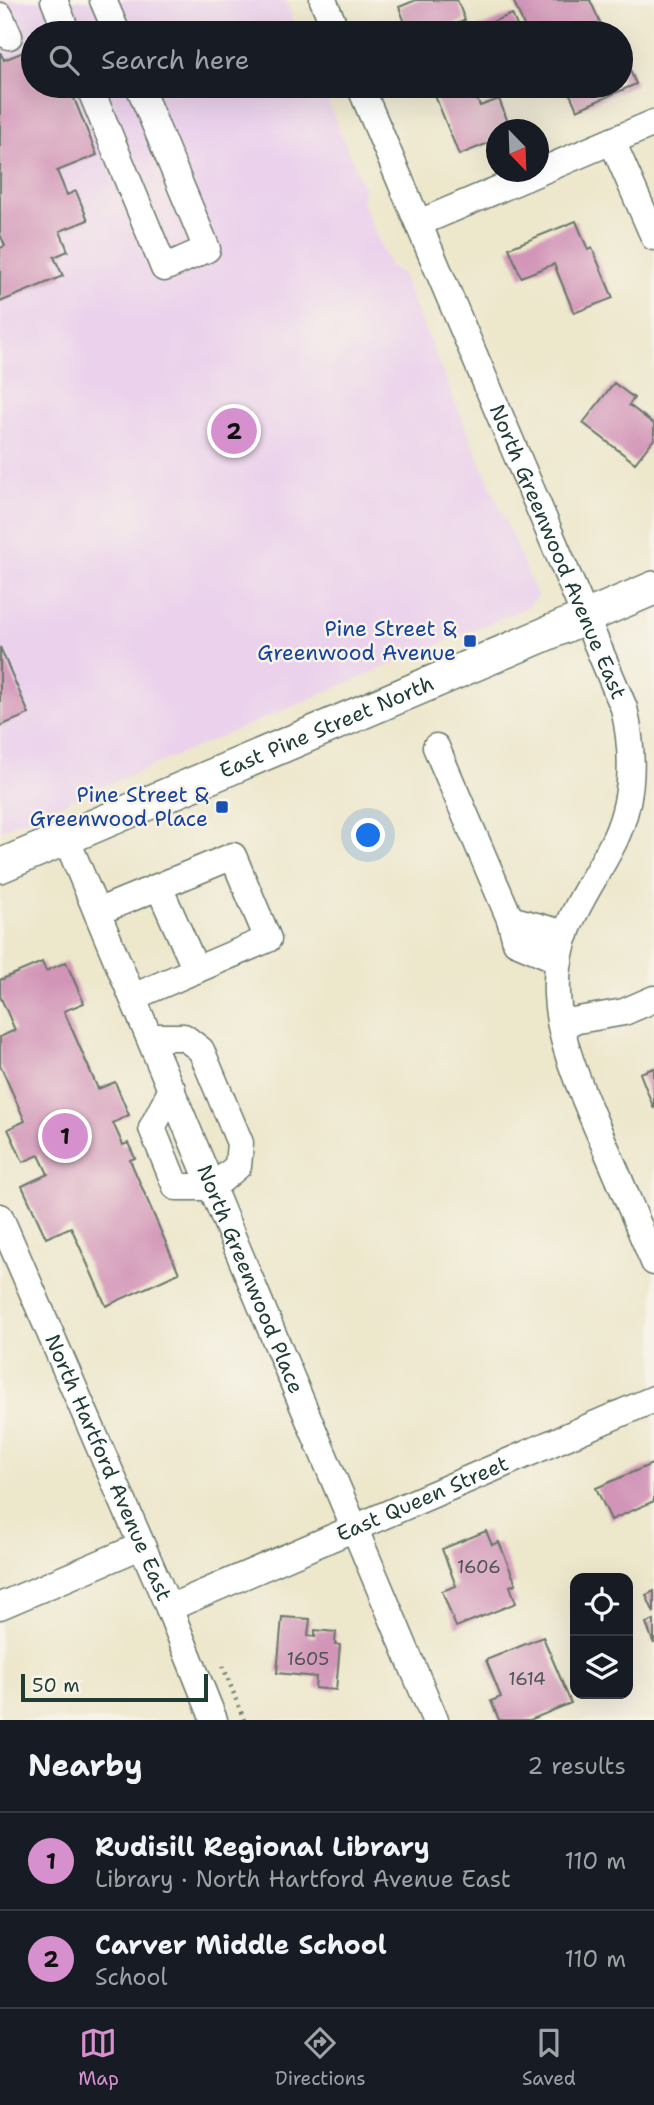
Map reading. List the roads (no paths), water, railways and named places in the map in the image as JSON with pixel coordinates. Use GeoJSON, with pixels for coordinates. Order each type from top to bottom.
{"type":"FeatureCollection","features":[{"type":"Feature","properties":{"kind":"main road","name":"East Pine Street North"},"geometry":{"type":"LineString","coordinates":[[0,866],[654,588]]}},
{"type":"Feature","properties":{"kind":"street"},"geometry":{"type":"LineString","coordinates":[[54,0],[62,21]]}},
{"type":"Feature","properties":{"kind":"street"},"geometry":{"type":"LineString","coordinates":[[103,0],[112,21]]}},
{"type":"Feature","properties":{"kind":"street"},"geometry":{"type":"LineString","coordinates":[[323,0],[332,21]]}},
{"type":"Feature","properties":{"kind":"street"},"geometry":{"type":"LineString","coordinates":[[94,98],[164,268],[207,249],[144,98]]}},
{"type":"Feature","properties":{"kind":"street","name":"North Greenwood Avenue East"},"geometry":{"type":"LineString","coordinates":[[365,98],[624,708],[631,737],[630,780],[626,806],[615,838],[585,892],[562,947],[557,988],[561,1023],[576,1078],[654,1262]]}},
{"type":"Feature","properties":{"kind":"street"},"geometry":{"type":"LineString","coordinates":[[419,223],[654,123]]}},
{"type":"Feature","properties":{"kind":"street"},"geometry":{"type":"LineString","coordinates":[[612,141],[654,237]]}},
{"type":"Feature","properties":{"kind":"street"},"geometry":{"type":"LineString","coordinates":[[436,747],[510,919],[516,942],[562,947]]}},
{"type":"Feature","properties":{"kind":"street","name":"North Greenwood Place"},"geometry":{"type":"LineString","coordinates":[[66,838],[435,1720]]}},
{"type":"Feature","properties":{"kind":"street"},"geometry":{"type":"LineString","coordinates":[[97,912],[233,856],[268,939],[133,997]]}},
{"type":"Feature","properties":{"kind":"street"},"geometry":{"type":"LineString","coordinates":[[159,887],[196,970]]}},
{"type":"Feature","properties":{"kind":"street"},"geometry":{"type":"LineString","coordinates":[[561,1023],[624,1012],[654,999]]}},
{"type":"Feature","properties":{"kind":"street"},"geometry":{"type":"LineString","coordinates":[[150,1037],[184,1037],[201,1050],[240,1143],[238,1166],[213,1187]]}},
{"type":"Feature","properties":{"kind":"street","name":"North Hartford Avenue East"},"geometry":{"type":"LineString","coordinates":[[3,1233],[169,1608],[214,1720]]}},
{"type":"Feature","properties":{"kind":"street","name":"East Queen Street"},"geometry":{"type":"LineString","coordinates":[[169,1608],[654,1399]]}},
{"type":"Feature","properties":{"kind":"street"},"geometry":{"type":"LineString","coordinates":[[0,1605],[141,1546]]}},
{"type":"Feature","properties":{"kind":"place","name":"Carver Middle School"},"geometry":{"type":"Point","coordinates":[234,431]}},
{"type":"Feature","properties":{"kind":"place","name":"Pine Street & Greenwood Avenue"},"geometry":{"type":"Point","coordinates":[470,641]}},
{"type":"Feature","properties":{"kind":"place","name":"Pine Street & Greenwood Place"},"geometry":{"type":"Point","coordinates":[222,807]}},
{"type":"Feature","properties":{"kind":"place","name":"Rudisill Regional Library"},"geometry":{"type":"Point","coordinates":[65,1136]}}]}
